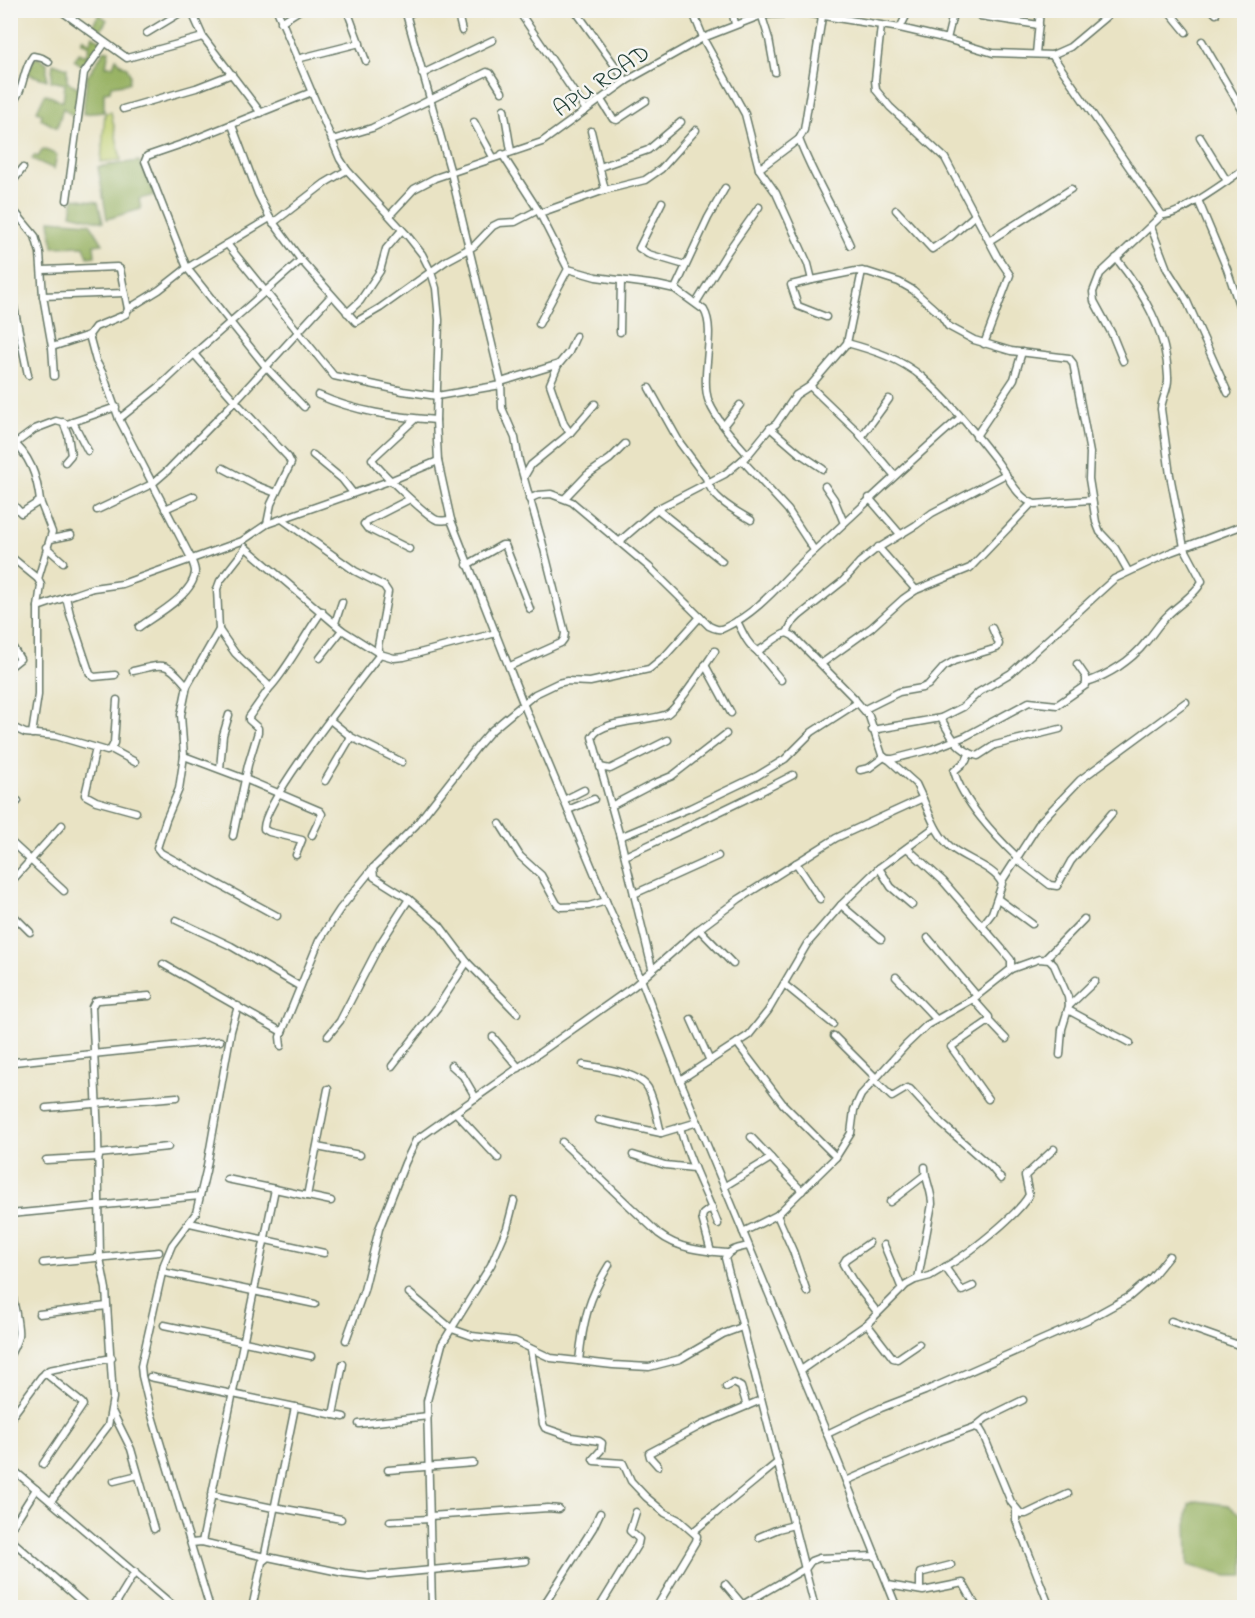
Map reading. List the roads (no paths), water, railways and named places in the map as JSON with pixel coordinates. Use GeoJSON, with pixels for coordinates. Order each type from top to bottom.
{"type":"FeatureCollection","features":[{"type":"Feature","properties":{"kind":"street"},"geometry":{"type":"LineString","coordinates":[[60,10],[127,58],[203,37]]}},
{"type":"Feature","properties":{"kind":"street"},"geometry":{"type":"LineString","coordinates":[[147,33],[185,10]]}},
{"type":"Feature","properties":{"kind":"street"},"geometry":{"type":"LineString","coordinates":[[191,10],[203,37],[261,113]]}},
{"type":"Feature","properties":{"kind":"street"},"geometry":{"type":"LineString","coordinates":[[277,10],[347,170],[390,215],[422,255],[431,273],[436,288],[439,320],[436,420],[438,460],[451,520],[523,703],[640,979],[897,1608]]}},
{"type":"Feature","properties":{"kind":"street"},"geometry":{"type":"LineString","coordinates":[[281,22],[300,10]]}},
{"type":"Feature","properties":{"kind":"street"},"geometry":{"type":"LineString","coordinates":[[346,10],[366,61]]}},
{"type":"Feature","properties":{"kind":"street"},"geometry":{"type":"LineString","coordinates":[[417,10],[406,13],[451,173],[467,249],[501,383],[502,408],[515,438],[565,633],[561,643],[510,666]]}},
{"type":"Feature","properties":{"kind":"street"},"geometry":{"type":"LineString","coordinates":[[457,10],[462,30]]}},
{"type":"Feature","properties":{"kind":"street"},"geometry":{"type":"LineString","coordinates":[[518,10],[586,110]]}},
{"type":"Feature","properties":{"kind":"street"},"geometry":{"type":"LineString","coordinates":[[575,10],[626,81]]}},
{"type":"Feature","properties":{"kind":"street"},"geometry":{"type":"LineString","coordinates":[[692,10],[703,38],[745,114],[759,169],[776,193],[808,264],[812,280]]}},
{"type":"Feature","properties":{"kind":"street"},"geometry":{"type":"LineString","coordinates":[[732,10],[735,24]]}},
{"type":"Feature","properties":{"kind":"street"},"geometry":{"type":"LineString","coordinates":[[900,28],[909,10]]}},
{"type":"Feature","properties":{"kind":"street"},"geometry":{"type":"LineString","coordinates":[[947,39],[954,10]]}},
{"type":"Feature","properties":{"kind":"street"},"geometry":{"type":"LineString","coordinates":[[1036,54],[1040,10]]}},
{"type":"Feature","properties":{"kind":"street"},"geometry":{"type":"LineString","coordinates":[[1114,10],[1070,46],[1052,55],[1162,215],[1169,216],[1245,170]]}},
{"type":"Feature","properties":{"kind":"street"},"geometry":{"type":"LineString","coordinates":[[1167,10],[1186,32]]}},
{"type":"Feature","properties":{"kind":"street"},"geometry":{"type":"LineString","coordinates":[[761,13],[775,72]]}},
{"type":"Feature","properties":{"kind":"street","name":"APU ROAD"},"geometry":{"type":"LineString","coordinates":[[390,215],[414,189],[435,178],[542,142],[626,81],[703,38],[761,13],[822,14],[881,27],[900,28],[993,53],[1052,55]]}},
{"type":"Feature","properties":{"kind":"street"},"geometry":{"type":"LineString","coordinates":[[759,169],[799,139],[804,130],[822,14]]}},
{"type":"Feature","properties":{"kind":"street"},"geometry":{"type":"LineString","coordinates":[[980,16],[1039,25]]}},
{"type":"Feature","properties":{"kind":"street"},"geometry":{"type":"LineString","coordinates":[[881,27],[876,90],[890,107],[945,158],[989,241],[1010,275],[984,344]]}},
{"type":"Feature","properties":{"kind":"street"},"geometry":{"type":"LineString","coordinates":[[422,74],[493,40]]}},
{"type":"Feature","properties":{"kind":"street"},"geometry":{"type":"LineString","coordinates":[[1202,41],[1245,113]]}},
{"type":"Feature","properties":{"kind":"street"},"geometry":{"type":"LineString","coordinates":[[67,200],[84,73],[105,42]]}},
{"type":"Feature","properties":{"kind":"street"},"geometry":{"type":"LineString","coordinates":[[297,59],[360,43]]}},
{"type":"Feature","properties":{"kind":"street"},"geometry":{"type":"LineString","coordinates":[[10,106],[21,93],[28,65],[33,56],[49,62]]}},
{"type":"Feature","properties":{"kind":"street"},"geometry":{"type":"LineString","coordinates":[[332,140],[372,128],[487,72],[502,92]]}},
{"type":"Feature","properties":{"kind":"street"},"geometry":{"type":"LineString","coordinates":[[123,109],[196,88],[232,74]]}},
{"type":"Feature","properties":{"kind":"street"},"geometry":{"type":"LineString","coordinates":[[304,407],[266,367],[187,268],[144,161],[147,156],[232,125],[312,92]]}},
{"type":"Feature","properties":{"kind":"street"},"geometry":{"type":"LineString","coordinates":[[601,100],[613,119],[617,120],[646,100]]}},
{"type":"Feature","properties":{"kind":"street"},"geometry":{"type":"LineString","coordinates":[[504,109],[511,151]]}},
{"type":"Feature","properties":{"kind":"street"},"geometry":{"type":"LineString","coordinates":[[474,122],[493,157]]}},
{"type":"Feature","properties":{"kind":"street"},"geometry":{"type":"LineString","coordinates":[[600,167],[648,150],[681,122]]}},
{"type":"Feature","properties":{"kind":"street"},"geometry":{"type":"LineString","coordinates":[[232,125],[258,194],[271,220],[301,260],[356,322],[361,321],[474,246],[493,226],[499,223],[514,222],[539,211],[645,180],[661,169],[696,130]]}},
{"type":"Feature","properties":{"kind":"street"},"geometry":{"type":"LineString","coordinates":[[591,131],[605,190]]}},
{"type":"Feature","properties":{"kind":"street"},"geometry":{"type":"LineString","coordinates":[[1200,137],[1227,181]]}},
{"type":"Feature","properties":{"kind":"street"},"geometry":{"type":"LineString","coordinates":[[799,139],[810,168],[836,213],[850,245]]}},
{"type":"Feature","properties":{"kind":"street"},"geometry":{"type":"LineString","coordinates":[[502,154],[539,211],[568,268],[596,277],[675,289],[696,303],[707,315],[706,385],[709,402],[745,458],[788,510],[814,550]]}},
{"type":"Feature","properties":{"kind":"street"},"geometry":{"type":"LineString","coordinates":[[10,185],[23,168]]}},
{"type":"Feature","properties":{"kind":"street"},"geometry":{"type":"LineString","coordinates":[[52,347],[89,335],[95,327],[122,316],[128,309],[159,290],[187,268],[271,220],[347,170]]}},
{"type":"Feature","properties":{"kind":"street"},"geometry":{"type":"LineString","coordinates":[[675,289],[715,202],[725,188]]}},
{"type":"Feature","properties":{"kind":"street"},"geometry":{"type":"LineString","coordinates":[[989,241],[1071,189]]}},
{"type":"Feature","properties":{"kind":"street"},"geometry":{"type":"LineString","coordinates":[[1198,200],[1227,268],[1245,320]]}},
{"type":"Feature","properties":{"kind":"street"},"geometry":{"type":"LineString","coordinates":[[662,202],[639,248],[648,254],[685,265]]}},
{"type":"Feature","properties":{"kind":"street"},"geometry":{"type":"LineString","coordinates":[[10,206],[35,236],[40,253],[43,270],[43,296],[52,347],[54,376]]}},
{"type":"Feature","properties":{"kind":"street"},"geometry":{"type":"LineString","coordinates":[[696,303],[759,207]]}},
{"type":"Feature","properties":{"kind":"street"},"geometry":{"type":"LineString","coordinates":[[896,210],[932,249],[975,215]]}},
{"type":"Feature","properties":{"kind":"street"},"geometry":{"type":"LineString","coordinates":[[1123,361],[1112,334],[1094,301],[1092,292],[1100,274],[1162,215]]}},
{"type":"Feature","properties":{"kind":"street"},"geometry":{"type":"LineString","coordinates":[[1151,227],[1167,269],[1186,299],[1228,393]]}},
{"type":"Feature","properties":{"kind":"street"},"geometry":{"type":"LineString","coordinates":[[347,313],[360,301],[380,271],[386,249],[402,230]]}},
{"type":"Feature","properties":{"kind":"street"},"geometry":{"type":"LineString","coordinates":[[227,244],[334,376],[437,396],[501,383],[559,364]]}},
{"type":"Feature","properties":{"kind":"street"},"geometry":{"type":"LineString","coordinates":[[860,770],[869,768],[886,758],[905,756],[954,741],[998,721],[1029,702],[1057,705],[1079,691],[1087,681],[1099,678],[1130,658],[1147,641],[1159,623],[1200,586],[1202,581],[1184,547],[1170,475],[1161,409],[1168,376],[1164,350],[1152,312],[1136,283],[1116,258]]}},
{"type":"Feature","properties":{"kind":"street"},"geometry":{"type":"LineString","coordinates":[[119,419],[160,386],[301,260]]}},
{"type":"Feature","properties":{"kind":"street"},"geometry":{"type":"LineString","coordinates":[[43,270],[117,267],[122,272],[128,309]]}},
{"type":"Feature","properties":{"kind":"street"},"geometry":{"type":"LineString","coordinates":[[539,324],[568,268]]}},
{"type":"Feature","properties":{"kind":"street"},"geometry":{"type":"LineString","coordinates":[[620,541],[657,509],[725,474],[745,458],[787,410],[796,395],[810,386],[847,343],[862,271]]}},
{"type":"Feature","properties":{"kind":"street"},"geometry":{"type":"LineString","coordinates":[[826,318],[799,308],[791,285],[862,271],[899,282],[913,290],[941,315],[948,326],[984,344],[1011,351],[1069,358],[1073,363],[1090,453],[1091,500],[1100,532],[1115,548],[1128,571]]}},
{"type":"Feature","properties":{"kind":"street"},"geometry":{"type":"LineString","coordinates":[[620,332],[621,280]]}},
{"type":"Feature","properties":{"kind":"street"},"geometry":{"type":"LineString","coordinates":[[10,288],[28,375]]}},
{"type":"Feature","properties":{"kind":"street"},"geometry":{"type":"LineString","coordinates":[[43,296],[124,293]]}},
{"type":"Feature","properties":{"kind":"street"},"geometry":{"type":"LineString","coordinates":[[97,510],[152,484],[187,452],[331,296]]}},
{"type":"Feature","properties":{"kind":"street"},"geometry":{"type":"LineString","coordinates":[[89,335],[96,361],[119,419],[191,558],[195,571],[188,589],[139,627]]}},
{"type":"Feature","properties":{"kind":"street"},"geometry":{"type":"LineString","coordinates":[[570,433],[564,424],[550,384],[576,336]]}},
{"type":"Feature","properties":{"kind":"street"},"geometry":{"type":"LineString","coordinates":[[847,343],[876,352],[914,370],[934,388],[976,436],[1013,485],[1032,503]]}},
{"type":"Feature","properties":{"kind":"street"},"geometry":{"type":"LineString","coordinates":[[976,436],[1014,379],[1022,352]]}},
{"type":"Feature","properties":{"kind":"street"},"geometry":{"type":"LineString","coordinates":[[194,354],[291,463],[276,493],[268,514],[267,524]]}},
{"type":"Feature","properties":{"kind":"street"},"geometry":{"type":"LineString","coordinates":[[810,386],[860,435],[894,475]]}},
{"type":"Feature","properties":{"kind":"street"},"geometry":{"type":"LineString","coordinates":[[649,388],[670,426],[706,478],[707,484],[723,503],[751,520]]}},
{"type":"Feature","properties":{"kind":"street"},"geometry":{"type":"LineString","coordinates":[[318,395],[339,405],[388,416],[436,420]]}},
{"type":"Feature","properties":{"kind":"street"},"geometry":{"type":"LineString","coordinates":[[860,435],[864,434],[889,399]]}},
{"type":"Feature","properties":{"kind":"street"},"geometry":{"type":"LineString","coordinates":[[524,477],[531,465],[570,433],[595,404]]}},
{"type":"Feature","properties":{"kind":"street"},"geometry":{"type":"LineString","coordinates":[[724,425],[740,405]]}},
{"type":"Feature","properties":{"kind":"street"},"geometry":{"type":"LineString","coordinates":[[38,579],[46,547],[51,539],[50,526],[40,501],[39,487],[30,460],[13,441],[56,421],[68,424],[116,407]]}},
{"type":"Feature","properties":{"kind":"street"},"geometry":{"type":"LineString","coordinates":[[529,499],[538,495],[551,494],[565,498],[620,541],[669,584],[700,618],[716,630],[737,621],[765,601],[869,498],[960,418]]}},
{"type":"Feature","properties":{"kind":"street"},"geometry":{"type":"LineString","coordinates":[[416,419],[372,459],[382,473],[428,515],[438,520],[451,520]]}},
{"type":"Feature","properties":{"kind":"street"},"geometry":{"type":"LineString","coordinates":[[63,422],[71,450],[71,455],[65,462]]}},
{"type":"Feature","properties":{"kind":"street"},"geometry":{"type":"LineString","coordinates":[[73,422],[88,451]]}},
{"type":"Feature","properties":{"kind":"street"},"geometry":{"type":"LineString","coordinates":[[770,428],[799,453],[823,469]]}},
{"type":"Feature","properties":{"kind":"street"},"geometry":{"type":"LineString","coordinates":[[565,498],[587,475],[610,459],[625,444]]}},
{"type":"Feature","properties":{"kind":"street"},"geometry":{"type":"LineString","coordinates":[[313,455],[342,478],[353,493]]}},
{"type":"Feature","properties":{"kind":"street"},"geometry":{"type":"LineString","coordinates":[[38,607],[93,588],[123,584],[242,541],[267,524],[392,480],[438,460]]}},
{"type":"Feature","properties":{"kind":"street"},"geometry":{"type":"LineString","coordinates":[[223,468],[276,493]]}},
{"type":"Feature","properties":{"kind":"street"},"geometry":{"type":"LineString","coordinates":[[787,633],[799,616],[843,581],[860,562],[878,548],[949,503],[1006,474]]}},
{"type":"Feature","properties":{"kind":"street"},"geometry":{"type":"LineString","coordinates":[[825,486],[834,499],[844,523]]}},
{"type":"Feature","properties":{"kind":"street"},"geometry":{"type":"LineString","coordinates":[[165,509],[194,496]]}},
{"type":"Feature","properties":{"kind":"street"},"geometry":{"type":"LineString","coordinates":[[869,498],[900,534]]}},
{"type":"Feature","properties":{"kind":"street"},"geometry":{"type":"LineString","coordinates":[[409,549],[364,524],[367,520],[410,499]]}},
{"type":"Feature","properties":{"kind":"street"},"geometry":{"type":"LineString","coordinates":[[821,664],[871,628],[903,598],[916,590],[970,568],[1032,503],[1091,500]]}},
{"type":"Feature","properties":{"kind":"street"},"geometry":{"type":"LineString","coordinates":[[10,501],[21,513],[40,501]]}},
{"type":"Feature","properties":{"kind":"street"},"geometry":{"type":"LineString","coordinates":[[657,509],[722,561]]}},
{"type":"Feature","properties":{"kind":"street"},"geometry":{"type":"LineString","coordinates":[[282,519],[355,571],[387,589],[387,605],[378,646],[380,654]]}},
{"type":"Feature","properties":{"kind":"street"},"geometry":{"type":"LineString","coordinates":[[872,730],[941,718],[963,707],[979,692],[1011,673],[1104,586],[1128,571],[1184,547],[1245,525]]}},
{"type":"Feature","properties":{"kind":"street"},"geometry":{"type":"LineString","coordinates":[[51,539],[71,535]]}},
{"type":"Feature","properties":{"kind":"street"},"geometry":{"type":"LineString","coordinates":[[242,541],[245,549],[342,630],[380,654],[394,658],[404,657],[496,633]]}},
{"type":"Feature","properties":{"kind":"street"},"geometry":{"type":"LineString","coordinates":[[468,565],[505,545],[530,609]]}},
{"type":"Feature","properties":{"kind":"street"},"geometry":{"type":"LineString","coordinates":[[46,547],[63,562]]}},
{"type":"Feature","properties":{"kind":"street"},"geometry":{"type":"LineString","coordinates":[[878,548],[916,590]]}},
{"type":"Feature","properties":{"kind":"street"},"geometry":{"type":"LineString","coordinates":[[245,549],[220,581],[217,589],[219,630],[235,653],[264,680],[268,685],[268,690]]}},
{"type":"Feature","properties":{"kind":"street"},"geometry":{"type":"LineString","coordinates":[[10,556],[38,579],[41,585],[38,607],[38,695],[32,734]]}},
{"type":"Feature","properties":{"kind":"street"},"geometry":{"type":"LineString","coordinates":[[66,597],[90,674],[94,676],[115,675]]}},
{"type":"Feature","properties":{"kind":"street"},"geometry":{"type":"LineString","coordinates":[[335,623],[342,602]]}},
{"type":"Feature","properties":{"kind":"street"},"geometry":{"type":"LineString","coordinates":[[233,836],[258,732],[258,728],[249,720],[249,717],[278,679],[322,611]]}},
{"type":"Feature","properties":{"kind":"street"},"geometry":{"type":"LineString","coordinates":[[281,1046],[279,1040],[319,941],[340,909],[373,868],[416,825],[477,747],[523,703],[535,694],[558,683],[591,682],[648,669],[665,656],[700,618]]}},
{"type":"Feature","properties":{"kind":"street"},"geometry":{"type":"LineString","coordinates":[[737,621],[752,648],[781,680]]}},
{"type":"Feature","properties":{"kind":"street"},"geometry":{"type":"LineString","coordinates":[[865,709],[899,692],[928,685],[944,667],[954,661],[997,648],[999,644],[992,628]]}},
{"type":"Feature","properties":{"kind":"street"},"geometry":{"type":"LineString","coordinates":[[219,630],[187,686],[181,716],[183,756],[179,789],[166,820],[158,850],[277,916]]}},
{"type":"Feature","properties":{"kind":"street"},"geometry":{"type":"LineString","coordinates":[[320,658],[342,630]]}},
{"type":"Feature","properties":{"kind":"street"},"geometry":{"type":"LineString","coordinates":[[757,651],[763,649],[781,634],[787,633],[793,636],[865,709],[872,730],[886,758],[916,784],[935,827],[953,849],[1002,881]]}},
{"type":"Feature","properties":{"kind":"street"},"geometry":{"type":"LineString","coordinates":[[10,643],[20,659],[10,667]]}},
{"type":"Feature","properties":{"kind":"street"},"geometry":{"type":"LineString","coordinates":[[651,968],[625,856],[592,737],[599,729],[668,714],[676,709],[715,651]]}},
{"type":"Feature","properties":{"kind":"street"},"geometry":{"type":"LineString","coordinates":[[296,855],[302,840],[269,832],[264,829],[263,823],[277,792],[380,654]]}},
{"type":"Feature","properties":{"kind":"street"},"geometry":{"type":"LineString","coordinates":[[1077,664],[1087,681]]}},
{"type":"Feature","properties":{"kind":"street"},"geometry":{"type":"LineString","coordinates":[[133,671],[159,665],[166,666],[177,673],[187,686]]}},
{"type":"Feature","properties":{"kind":"street"},"geometry":{"type":"LineString","coordinates":[[705,665],[731,713]]}},
{"type":"Feature","properties":{"kind":"street"},"geometry":{"type":"LineString","coordinates":[[111,749],[116,727],[117,700]]}},
{"type":"Feature","properties":{"kind":"street"},"geometry":{"type":"LineString","coordinates":[[620,837],[690,808],[757,776],[785,759],[812,732],[857,702]]}},
{"type":"Feature","properties":{"kind":"street"},"geometry":{"type":"LineString","coordinates":[[982,926],[992,914],[1002,881],[1040,822],[1080,780],[1186,702]]}},
{"type":"Feature","properties":{"kind":"street"},"geometry":{"type":"LineString","coordinates":[[220,769],[223,735],[228,715]]}},
{"type":"Feature","properties":{"kind":"street"},"geometry":{"type":"LineString","coordinates":[[941,718],[954,741],[969,754],[978,756],[995,745],[1060,729]]}},
{"type":"Feature","properties":{"kind":"street"},"geometry":{"type":"LineString","coordinates":[[330,720],[351,737],[402,762]]}},
{"type":"Feature","properties":{"kind":"street"},"geometry":{"type":"LineString","coordinates":[[10,726],[25,733],[56,736],[107,751],[111,749],[135,762]]}},
{"type":"Feature","properties":{"kind":"street"},"geometry":{"type":"LineString","coordinates":[[611,806],[672,776],[726,734]]}},
{"type":"Feature","properties":{"kind":"street"},"geometry":{"type":"LineString","coordinates":[[325,781],[351,737]]}},
{"type":"Feature","properties":{"kind":"street"},"geometry":{"type":"LineString","coordinates":[[600,767],[610,769],[668,740]]}},
{"type":"Feature","properties":{"kind":"street"},"geometry":{"type":"LineString","coordinates":[[96,748],[85,795],[96,801],[136,812]]}},
{"type":"Feature","properties":{"kind":"street"},"geometry":{"type":"LineString","coordinates":[[969,754],[966,761],[954,771],[960,788],[1016,858],[1050,885],[1057,886],[1071,861],[1112,813]]}},
{"type":"Feature","properties":{"kind":"street"},"geometry":{"type":"LineString","coordinates":[[183,756],[277,792],[322,814],[312,835]]}},
{"type":"Feature","properties":{"kind":"street"},"geometry":{"type":"LineString","coordinates":[[625,856],[752,797],[793,775]]}},
{"type":"Feature","properties":{"kind":"street"},"geometry":{"type":"LineString","coordinates":[[564,800],[584,790]]}},
{"type":"Feature","properties":{"kind":"street"},"geometry":{"type":"LineString","coordinates":[[568,810],[594,799]]}},
{"type":"Feature","properties":{"kind":"street"},"geometry":{"type":"LineString","coordinates":[[346,1340],[364,1290],[379,1229],[416,1140],[640,979],[699,929],[739,899],[836,838],[892,811],[923,800]]}},
{"type":"Feature","properties":{"kind":"street"},"geometry":{"type":"LineString","coordinates":[[10,809],[18,801]]}},
{"type":"Feature","properties":{"kind":"street"},"geometry":{"type":"LineString","coordinates":[[500,824],[520,856],[541,875],[557,904],[561,907],[589,906],[606,901]]}},
{"type":"Feature","properties":{"kind":"street"},"geometry":{"type":"LineString","coordinates":[[10,883],[62,825]]}},
{"type":"Feature","properties":{"kind":"street"},"geometry":{"type":"LineString","coordinates":[[680,1080],[749,1035],[768,1011],[807,944],[841,905],[879,868],[935,827]]}},
{"type":"Feature","properties":{"kind":"street"},"geometry":{"type":"LineString","coordinates":[[10,841],[64,891]]}},
{"type":"Feature","properties":{"kind":"street"},"geometry":{"type":"LineString","coordinates":[[907,848],[943,881],[982,926],[1011,960],[1011,969]]}},
{"type":"Feature","properties":{"kind":"street"},"geometry":{"type":"LineString","coordinates":[[634,894],[718,856]]}},
{"type":"Feature","properties":{"kind":"street"},"geometry":{"type":"LineString","coordinates":[[796,863],[820,899]]}},
{"type":"Feature","properties":{"kind":"street"},"geometry":{"type":"LineString","coordinates":[[373,868],[374,877],[409,899],[440,926],[467,962],[517,1013]]}},
{"type":"Feature","properties":{"kind":"street"},"geometry":{"type":"LineString","coordinates":[[879,868],[891,887],[912,905]]}},
{"type":"Feature","properties":{"kind":"street"},"geometry":{"type":"LineString","coordinates":[[328,1036],[340,1021],[380,944],[409,899]]}},
{"type":"Feature","properties":{"kind":"street"},"geometry":{"type":"LineString","coordinates":[[998,899],[1032,924]]}},
{"type":"Feature","properties":{"kind":"street"},"geometry":{"type":"LineString","coordinates":[[841,905],[881,939]]}},
{"type":"Feature","properties":{"kind":"street"},"geometry":{"type":"LineString","coordinates":[[10,912],[30,932]]}},
{"type":"Feature","properties":{"kind":"street"},"geometry":{"type":"LineString","coordinates":[[1045,959],[1084,918]]}},
{"type":"Feature","properties":{"kind":"street"},"geometry":{"type":"LineString","coordinates":[[176,920],[236,950],[299,986]]}},
{"type":"Feature","properties":{"kind":"street"},"geometry":{"type":"LineString","coordinates":[[699,929],[733,964]]}},
{"type":"Feature","properties":{"kind":"street"},"geometry":{"type":"LineString","coordinates":[[928,938],[975,998],[989,1021],[1006,1039]]}},
{"type":"Feature","properties":{"kind":"street"},"geometry":{"type":"LineString","coordinates":[[743,1232],[777,1215],[836,1157],[851,1133],[856,1102],[874,1078],[906,1045],[927,1025],[975,998],[1011,969],[1045,959],[1054,965],[1058,972],[1069,1008],[1130,1043]]}},
{"type":"Feature","properties":{"kind":"street"},"geometry":{"type":"LineString","coordinates":[[393,1066],[437,1008],[467,962]]}},
{"type":"Feature","properties":{"kind":"street"},"geometry":{"type":"LineString","coordinates":[[163,964],[282,1032]]}},
{"type":"Feature","properties":{"kind":"street"},"geometry":{"type":"LineString","coordinates":[[896,977],[936,1019]]}},
{"type":"Feature","properties":{"kind":"street"},"geometry":{"type":"LineString","coordinates":[[1060,1055],[1062,1029],[1069,1008],[1095,981]]}},
{"type":"Feature","properties":{"kind":"street"},"geometry":{"type":"LineString","coordinates":[[784,985],[833,1024]]}},
{"type":"Feature","properties":{"kind":"street"},"geometry":{"type":"LineString","coordinates":[[51,1501],[108,1426],[112,1411],[112,1358],[106,1288],[100,1258],[97,1104],[92,1011],[95,1001],[149,996]]}},
{"type":"Feature","properties":{"kind":"street"},"geometry":{"type":"LineString","coordinates":[[210,1608],[142,1376],[144,1352],[162,1272],[172,1245],[196,1213],[231,1031],[238,1006]]}},
{"type":"Feature","properties":{"kind":"street"},"geometry":{"type":"LineString","coordinates":[[691,1019],[710,1061]]}},
{"type":"Feature","properties":{"kind":"street"},"geometry":{"type":"LineString","coordinates":[[988,1099],[951,1047],[989,1021]]}},
{"type":"Feature","properties":{"kind":"street"},"geometry":{"type":"LineString","coordinates":[[834,1036],[892,1096],[898,1095],[907,1088],[910,1089],[942,1124],[991,1167],[1001,1179]]}},
{"type":"Feature","properties":{"kind":"street"},"geometry":{"type":"LineString","coordinates":[[493,1037],[519,1068]]}},
{"type":"Feature","properties":{"kind":"street"},"geometry":{"type":"LineString","coordinates":[[14,1062],[94,1055],[104,1051],[220,1041]]}},
{"type":"Feature","properties":{"kind":"street"},"geometry":{"type":"LineString","coordinates":[[737,1043],[783,1104],[836,1157]]}},
{"type":"Feature","properties":{"kind":"street"},"geometry":{"type":"LineString","coordinates":[[451,1065],[463,1076],[476,1098]]}},
{"type":"Feature","properties":{"kind":"street"},"geometry":{"type":"LineString","coordinates":[[583,1065],[636,1077],[644,1082],[649,1089],[661,1133]]}},
{"type":"Feature","properties":{"kind":"street"},"geometry":{"type":"LineString","coordinates":[[307,1196],[328,1089]]}},
{"type":"Feature","properties":{"kind":"street"},"geometry":{"type":"LineString","coordinates":[[46,1108],[177,1097]]}},
{"type":"Feature","properties":{"kind":"street"},"geometry":{"type":"LineString","coordinates":[[456,1113],[498,1158]]}},
{"type":"Feature","properties":{"kind":"street"},"geometry":{"type":"LineString","coordinates":[[598,1120],[661,1133],[698,1122]]}},
{"type":"Feature","properties":{"kind":"street"},"geometry":{"type":"LineString","coordinates":[[680,1126],[685,1150],[718,1224]]}},
{"type":"Feature","properties":{"kind":"street"},"geometry":{"type":"LineString","coordinates":[[751,1137],[802,1191]]}},
{"type":"Feature","properties":{"kind":"street"},"geometry":{"type":"LineString","coordinates":[[562,1142],[669,1242],[711,1252],[727,1253],[748,1246]]}},
{"type":"Feature","properties":{"kind":"street"},"geometry":{"type":"LineString","coordinates":[[46,1160],[168,1147]]}},
{"type":"Feature","properties":{"kind":"street"},"geometry":{"type":"LineString","coordinates":[[317,1147],[360,1155]]}},
{"type":"Feature","properties":{"kind":"street"},"geometry":{"type":"LineString","coordinates":[[801,1370],[867,1324],[902,1289],[918,1279],[930,1276],[968,1252],[1014,1213],[1029,1195],[1025,1176],[1054,1149]]}},
{"type":"Feature","properties":{"kind":"street"},"geometry":{"type":"LineString","coordinates":[[633,1155],[665,1165],[693,1168]]}},
{"type":"Feature","properties":{"kind":"street"},"geometry":{"type":"LineString","coordinates":[[725,1186],[771,1158]]}},
{"type":"Feature","properties":{"kind":"street"},"geometry":{"type":"LineString","coordinates":[[918,1279],[932,1203],[925,1167]]}},
{"type":"Feature","properties":{"kind":"street"},"geometry":{"type":"LineString","coordinates":[[890,1202],[925,1175]]}},
{"type":"Feature","properties":{"kind":"street"},"geometry":{"type":"LineString","coordinates":[[227,1179],[331,1201]]}},
{"type":"Feature","properties":{"kind":"street"},"geometry":{"type":"LineString","coordinates":[[202,1542],[275,1189]]}},
{"type":"Feature","properties":{"kind":"street"},"geometry":{"type":"LineString","coordinates":[[10,1214],[200,1196]]}},
{"type":"Feature","properties":{"kind":"street"},"geometry":{"type":"LineString","coordinates":[[432,1608],[427,1401],[442,1344],[491,1265],[507,1228],[514,1201]]}},
{"type":"Feature","properties":{"kind":"street"},"geometry":{"type":"LineString","coordinates":[[711,1252],[702,1218],[712,1207]]}},
{"type":"Feature","properties":{"kind":"street"},"geometry":{"type":"LineString","coordinates":[[777,1215],[793,1251],[807,1292]]}},
{"type":"Feature","properties":{"kind":"street"},"geometry":{"type":"LineString","coordinates":[[190,1223],[324,1253]]}},
{"type":"Feature","properties":{"kind":"street"},"geometry":{"type":"LineString","coordinates":[[869,1243],[846,1259],[843,1264],[877,1312]]}},
{"type":"Feature","properties":{"kind":"street"},"geometry":{"type":"LineString","coordinates":[[884,1245],[902,1289]]}},
{"type":"Feature","properties":{"kind":"street"},"geometry":{"type":"LineString","coordinates":[[42,1263],[159,1252]]}},
{"type":"Feature","properties":{"kind":"street"},"geometry":{"type":"LineString","coordinates":[[727,1253],[725,1258],[742,1327],[815,1608]]}},
{"type":"Feature","properties":{"kind":"street"},"geometry":{"type":"LineString","coordinates":[[827,1434],[881,1408],[1089,1320],[1129,1297],[1151,1278],[1169,1256]]}},
{"type":"Feature","properties":{"kind":"street"},"geometry":{"type":"LineString","coordinates":[[579,1361],[582,1330],[588,1308],[595,1289],[609,1264]]}},
{"type":"Feature","properties":{"kind":"street"},"geometry":{"type":"LineString","coordinates":[[945,1267],[962,1291],[973,1286]]}},
{"type":"Feature","properties":{"kind":"street"},"geometry":{"type":"LineString","coordinates":[[162,1272],[315,1304]]}},
{"type":"Feature","properties":{"kind":"street"},"geometry":{"type":"LineString","coordinates":[[10,1283],[18,1336],[10,1354]]}},
{"type":"Feature","properties":{"kind":"street"},"geometry":{"type":"LineString","coordinates":[[409,1293],[452,1329],[472,1336],[514,1341],[551,1358],[613,1365],[649,1367],[680,1359],[723,1334],[742,1327]]}},
{"type":"Feature","properties":{"kind":"street"},"geometry":{"type":"LineString","coordinates":[[39,1314],[107,1306]]}},
{"type":"Feature","properties":{"kind":"street"},"geometry":{"type":"LineString","coordinates":[[1171,1321],[1245,1347]]}},
{"type":"Feature","properties":{"kind":"street"},"geometry":{"type":"LineString","coordinates":[[867,1324],[893,1358],[897,1359],[919,1344]]}},
{"type":"Feature","properties":{"kind":"street"},"geometry":{"type":"LineString","coordinates":[[164,1325],[311,1356]]}},
{"type":"Feature","properties":{"kind":"street"},"geometry":{"type":"LineString","coordinates":[[531,1349],[545,1428],[571,1437],[602,1443],[602,1448],[593,1459],[594,1461],[623,1463],[631,1481],[646,1497],[697,1536],[656,1608]]}},
{"type":"Feature","properties":{"kind":"street"},"geometry":{"type":"LineString","coordinates":[[10,1419],[45,1372],[55,1367],[112,1358]]}},
{"type":"Feature","properties":{"kind":"street"},"geometry":{"type":"LineString","coordinates":[[333,1415],[343,1364]]}},
{"type":"Feature","properties":{"kind":"street"},"geometry":{"type":"LineString","coordinates":[[43,1464],[83,1405],[45,1372]]}},
{"type":"Feature","properties":{"kind":"street"},"geometry":{"type":"LineString","coordinates":[[150,1377],[344,1417]]}},
{"type":"Feature","properties":{"kind":"street"},"geometry":{"type":"LineString","coordinates":[[726,1387],[734,1383],[741,1387],[747,1406]]}},
{"type":"Feature","properties":{"kind":"street"},"geometry":{"type":"LineString","coordinates":[[658,1466],[650,1458],[649,1453],[702,1425],[761,1400]]}},
{"type":"Feature","properties":{"kind":"street"},"geometry":{"type":"LineString","coordinates":[[846,1481],[975,1427],[986,1418],[1023,1400]]}},
{"type":"Feature","properties":{"kind":"street"},"geometry":{"type":"LineString","coordinates":[[255,1607],[295,1407]]}},
{"type":"Feature","properties":{"kind":"street"},"geometry":{"type":"LineString","coordinates":[[112,1411],[131,1449],[154,1529]]}},
{"type":"Feature","properties":{"kind":"street"},"geometry":{"type":"LineString","coordinates":[[358,1424],[428,1416]]}},
{"type":"Feature","properties":{"kind":"street"},"geometry":{"type":"LineString","coordinates":[[975,1427],[983,1434],[1011,1503],[1021,1514],[1026,1514],[1068,1494]]}},
{"type":"Feature","properties":{"kind":"street"},"geometry":{"type":"LineString","coordinates":[[694,1532],[778,1462]]}},
{"type":"Feature","properties":{"kind":"street"},"geometry":{"type":"LineString","coordinates":[[388,1470],[473,1463]]}},
{"type":"Feature","properties":{"kind":"street"},"geometry":{"type":"LineString","coordinates":[[10,1467],[176,1608]]}},
{"type":"Feature","properties":{"kind":"street"},"geometry":{"type":"LineString","coordinates":[[114,1481],[138,1475]]}},
{"type":"Feature","properties":{"kind":"street"},"geometry":{"type":"LineString","coordinates":[[10,1530],[36,1489]]}},
{"type":"Feature","properties":{"kind":"street"},"geometry":{"type":"LineString","coordinates":[[211,1495],[340,1519]]}},
{"type":"Feature","properties":{"kind":"street"},"geometry":{"type":"LineString","coordinates":[[390,1521],[559,1509]]}},
{"type":"Feature","properties":{"kind":"street"},"geometry":{"type":"LineString","coordinates":[[1016,1510],[1017,1520],[1050,1608]]}},
{"type":"Feature","properties":{"kind":"street"},"geometry":{"type":"LineString","coordinates":[[599,1608],[638,1544],[639,1539],[630,1531],[636,1512]]}},
{"type":"Feature","properties":{"kind":"street"},"geometry":{"type":"LineString","coordinates":[[542,1608],[600,1514]]}},
{"type":"Feature","properties":{"kind":"street"},"geometry":{"type":"LineString","coordinates":[[759,1537],[794,1525]]}},
{"type":"Feature","properties":{"kind":"street"},"geometry":{"type":"LineString","coordinates":[[10,1539],[89,1608]]}},
{"type":"Feature","properties":{"kind":"street"},"geometry":{"type":"LineString","coordinates":[[191,1543],[202,1542],[265,1558],[357,1575],[526,1561]]}},
{"type":"Feature","properties":{"kind":"street"},"geometry":{"type":"LineString","coordinates":[[725,1584],[744,1604],[819,1558],[876,1556]]}},
{"type":"Feature","properties":{"kind":"street"},"geometry":{"type":"LineString","coordinates":[[920,1590],[920,1573],[951,1565]]}},
{"type":"Feature","properties":{"kind":"street"},"geometry":{"type":"LineString","coordinates":[[113,1608],[135,1572]]}},
{"type":"Feature","properties":{"kind":"street"},"geometry":{"type":"LineString","coordinates":[[888,1585],[920,1590],[963,1583],[977,1608]]}}]}
